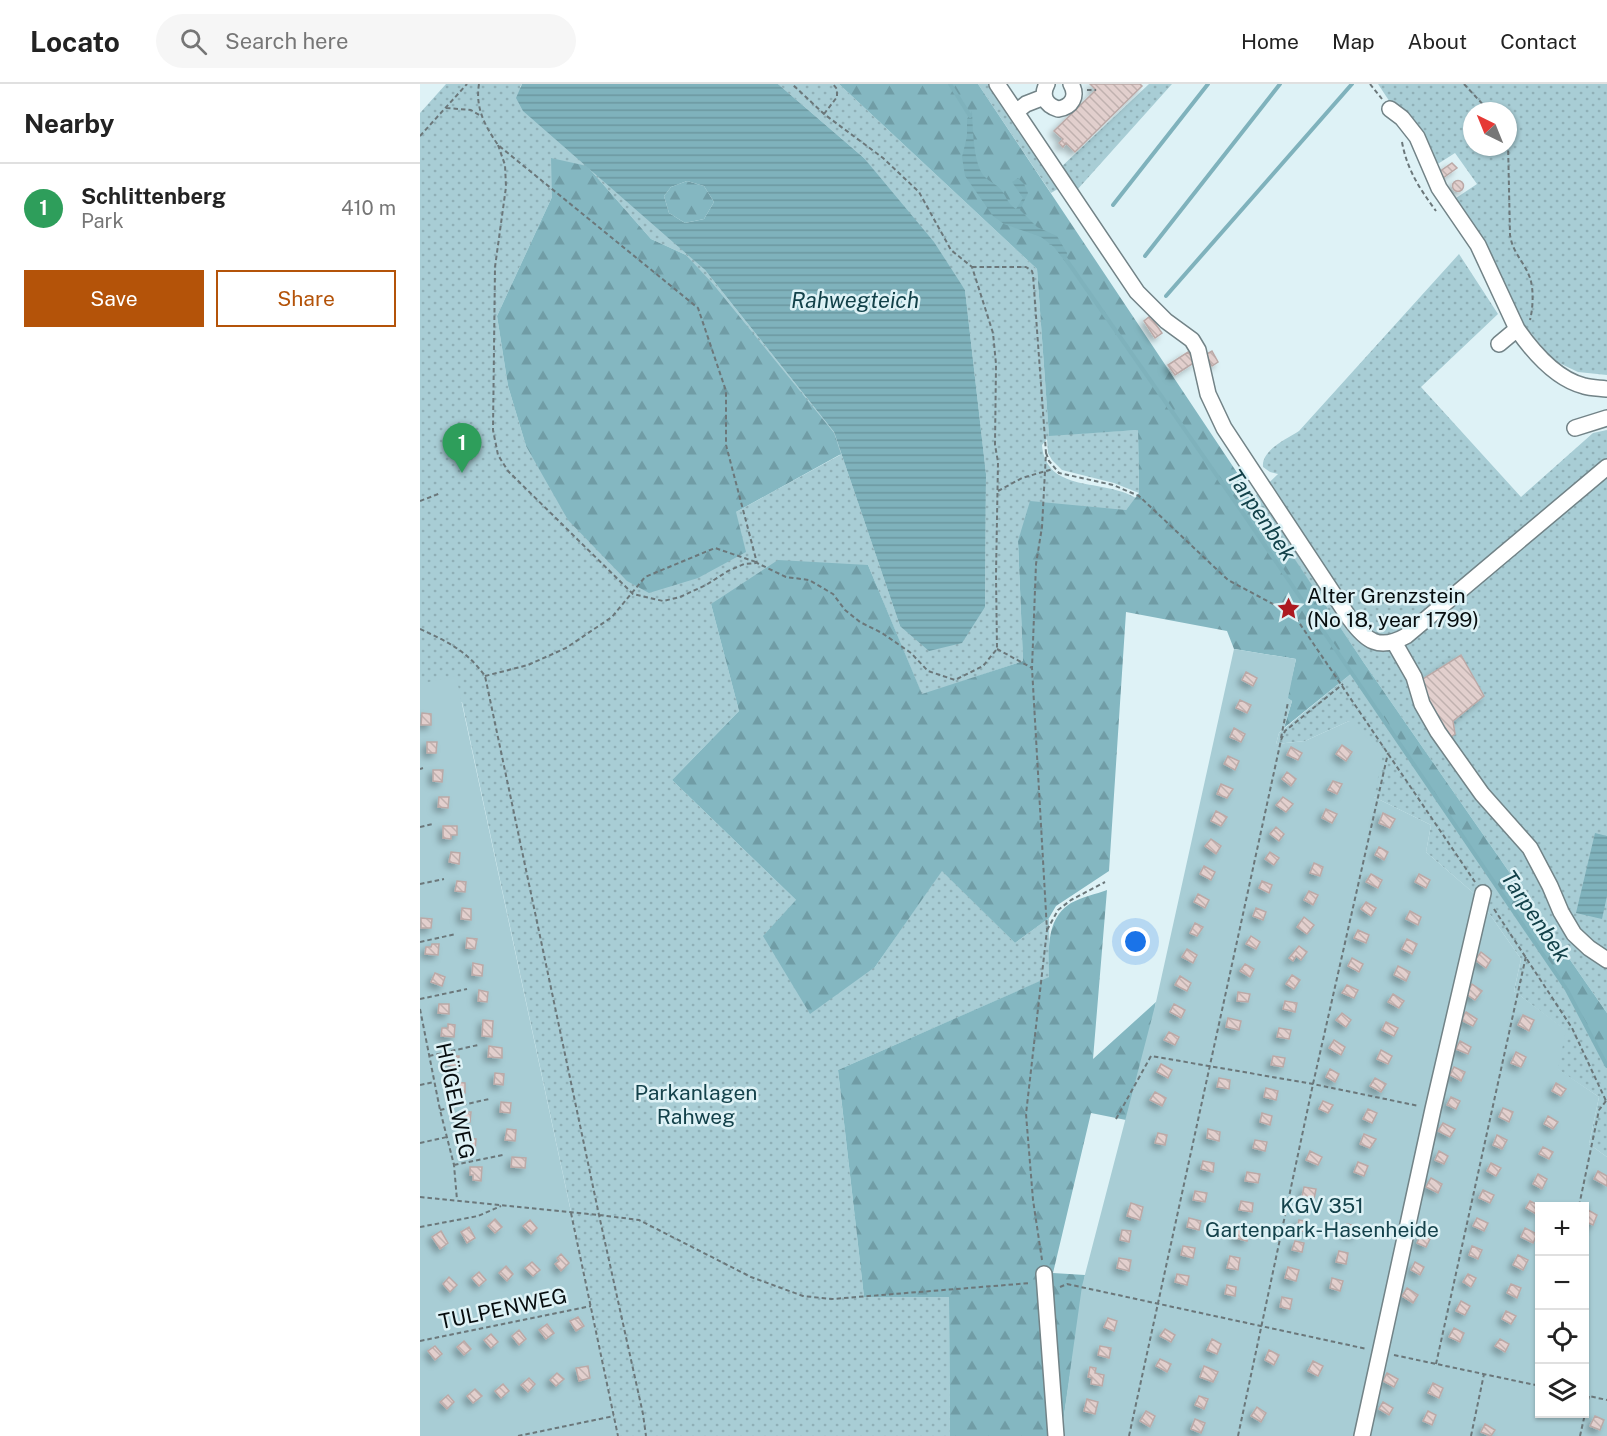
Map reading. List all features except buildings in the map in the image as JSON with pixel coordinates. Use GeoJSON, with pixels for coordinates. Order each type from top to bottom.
{"type":"FeatureCollection","features":[{"type":"Feature","properties":{"kind":"street"},"geometry":{"type":"LineString","coordinates":[[997,84],[1137,292],[1166,321],[1192,340],[1198,350],[1208,394],[1224,428],[1350,619],[1359,631],[1373,642],[1394,642],[1411,632],[1607,467]]}},
{"type":"Feature","properties":{"kind":"street"},"geometry":{"type":"LineString","coordinates":[[1016,112],[1045,91],[1048,104],[1052,107],[1063,108],[1072,102],[1074,97],[1071,84]]}},
{"type":"Feature","properties":{"kind":"street"},"geometry":{"type":"LineString","coordinates":[[1390,109],[1402,118],[1417,137],[1439,188],[1478,244],[1517,329],[1539,356],[1565,378],[1583,386],[1607,389]]}},
{"type":"Feature","properties":{"kind":"street"},"geometry":{"type":"LineString","coordinates":[[1499,344],[1517,329]]}},
{"type":"Feature","properties":{"kind":"street"},"geometry":{"type":"LineString","coordinates":[[1575,428],[1607,418]]}},
{"type":"Feature","properties":{"kind":"street"},"geometry":{"type":"LineString","coordinates":[[1394,642],[1414,677],[1422,704],[1438,732],[1482,794],[1530,848],[1574,934],[1607,960]]}},
{"type":"Feature","properties":{"kind":"street"},"geometry":{"type":"LineString","coordinates":[[1362,1436],[1432,1109],[1483,893]]}},
{"type":"Feature","properties":{"kind":"street"},"geometry":{"type":"LineString","coordinates":[[1045,1283],[1056,1436]]}},
{"type":"Feature","properties":{"kind":"path"},"geometry":{"type":"LineString","coordinates":[[420,136],[467,84]]}},
{"type":"Feature","properties":{"kind":"path"},"geometry":{"type":"LineString","coordinates":[[479,84],[481,116],[498,145],[505,165],[506,187],[495,267],[493,333],[493,430],[498,455],[508,471],[633,594],[663,601],[680,597],[706,585],[728,571],[744,564],[757,563]]}},
{"type":"Feature","properties":{"kind":"path"},"geometry":{"type":"LineString","coordinates":[[485,676],[528,665],[566,648],[612,616],[645,578],[716,548],[757,563],[786,577],[809,580],[833,594],[845,610],[860,622],[882,633],[928,671],[955,680],[983,666],[997,650],[996,364],[993,333],[972,267],[951,250],[919,192],[884,158],[824,114],[792,84]]}},
{"type":"Feature","properties":{"kind":"path"},"geometry":{"type":"LineString","coordinates":[[824,114],[837,98],[837,88],[833,84]]}},
{"type":"Feature","properties":{"kind":"path"},"geometry":{"type":"LineString","coordinates":[[1464,84],[1481,102]]}},
{"type":"Feature","properties":{"kind":"path"},"geometry":{"type":"LineString","coordinates":[[445,108],[471,110],[481,116]]}},
{"type":"Feature","properties":{"kind":"path"},"geometry":{"type":"LineString","coordinates":[[498,145],[698,308],[726,391],[726,446],[757,563]]}},
{"type":"Feature","properties":{"kind":"path"},"geometry":{"type":"LineString","coordinates":[[1509,156],[1512,246],[1530,277],[1533,293],[1530,320],[1517,329]]}},
{"type":"Feature","properties":{"kind":"path"},"geometry":{"type":"LineString","coordinates":[[972,267],[1015,266],[1029,268],[1032,271],[1046,453],[1042,527],[1036,564],[1032,668],[1047,930],[1026,1114],[1045,1283]]}},
{"type":"Feature","properties":{"kind":"path"},"geometry":{"type":"LineString","coordinates":[[1046,453],[1059,473],[1113,485],[1139,496],[1228,580],[1287,612],[1298,621],[1343,684],[1526,955],[1572,1028],[1607,1102],[1599,1110],[1580,1202]]}},
{"type":"Feature","properties":{"kind":"path"},"geometry":{"type":"LineString","coordinates":[[998,492],[1022,478],[1054,468]]}},
{"type":"Feature","properties":{"kind":"path"},"geometry":{"type":"LineString","coordinates":[[420,501],[441,493]]}},
{"type":"Feature","properties":{"kind":"path"},"geometry":{"type":"LineString","coordinates":[[420,629],[454,644],[474,661],[485,676],[598,1215],[643,1414],[645,1436]]}},
{"type":"Feature","properties":{"kind":"path"},"geometry":{"type":"LineString","coordinates":[[997,650],[1032,668]]}},
{"type":"Feature","properties":{"kind":"path"},"geometry":{"type":"LineString","coordinates":[[1281,740],[1285,731],[1343,684]]}},
{"type":"Feature","properties":{"kind":"path"},"geometry":{"type":"LineString","coordinates":[[1129,1436],[1288,702]]}},
{"type":"Feature","properties":{"kind":"path"},"geometry":{"type":"LineString","coordinates":[[1238,1436],[1313,1084],[1388,753]]}},
{"type":"Feature","properties":{"kind":"path"},"geometry":{"type":"LineString","coordinates":[[420,826],[433,824]]}},
{"type":"Feature","properties":{"kind":"path"},"geometry":{"type":"LineString","coordinates":[[420,884],[444,879]]}},
{"type":"Feature","properties":{"kind":"path"},"geometry":{"type":"LineString","coordinates":[[1047,930],[1058,910],[1071,900],[1105,882]]}},
{"type":"Feature","properties":{"kind":"path"},"geometry":{"type":"LineString","coordinates":[[420,942],[456,934]]}},
{"type":"Feature","properties":{"kind":"path"},"geometry":{"type":"LineString","coordinates":[[1436,1364],[1526,955]]}},
{"type":"Feature","properties":{"kind":"path"},"geometry":{"type":"LineString","coordinates":[[420,999],[467,989]]}},
{"type":"Feature","properties":{"kind":"path","name":"HÜGELWEG"},"geometry":{"type":"LineString","coordinates":[[420,1009],[440,1110],[454,1165],[457,1200]]}},
{"type":"Feature","properties":{"kind":"path"},"geometry":{"type":"LineString","coordinates":[[429,1056],[478,1045]]}},
{"type":"Feature","properties":{"kind":"path"},"geometry":{"type":"LineString","coordinates":[[1116,1119],[1151,1056],[1313,1084],[1432,1109]]}},
{"type":"Feature","properties":{"kind":"path"},"geometry":{"type":"LineString","coordinates":[[420,1085],[434,1082]]}},
{"type":"Feature","properties":{"kind":"path"},"geometry":{"type":"LineString","coordinates":[[440,1110],[489,1099]]}},
{"type":"Feature","properties":{"kind":"path"},"geometry":{"type":"LineString","coordinates":[[420,1143],[447,1137]]}},
{"type":"Feature","properties":{"kind":"path"},"geometry":{"type":"LineString","coordinates":[[454,1165],[503,1155]]}},
{"type":"Feature","properties":{"kind":"path"},"geometry":{"type":"LineString","coordinates":[[420,1197],[639,1221],[752,1277],[803,1296],[832,1299],[1045,1283],[1067,1284],[1535,1385]]}},
{"type":"Feature","properties":{"kind":"path"},"geometry":{"type":"LineString","coordinates":[[420,1227],[478,1216],[502,1205]]}},
{"type":"Feature","properties":{"kind":"path"},"geometry":{"type":"LineString","coordinates":[[571,1212],[618,1436]]}},
{"type":"Feature","properties":{"kind":"path","name":"TULPENWEG"},"geometry":{"type":"LineString","coordinates":[[420,1341],[592,1306]]}},
{"type":"Feature","properties":{"kind":"path"},"geometry":{"type":"LineString","coordinates":[[1471,1436],[1484,1374]]}},
{"type":"Feature","properties":{"kind":"path"},"geometry":{"type":"LineString","coordinates":[[1589,1396],[1607,1400]]}},
{"type":"Feature","properties":{"kind":"path"},"geometry":{"type":"LineString","coordinates":[[518,1436],[614,1416]]}},
{"type":"Feature","properties":{"kind":"path"},"geometry":{"type":"LineString","coordinates":[[1580,1436],[1584,1418]]}},
{"type":"Feature","properties":{"kind":"green space","name":"Parkanlagen Rahweg"},"geometry":{"type":"Polygon","coordinates":[[[446,84],[522,84],[520,87],[623,196],[705,270],[834,432],[900,626],[985,607],[986,474],[965,290],[864,158],[778,84],[839,84],[1037,269],[1049,435],[1138,430],[1139,493],[1114,483],[1062,470],[1048,453],[1047,439],[1042,445],[1046,461],[1054,471],[1065,478],[1123,492],[1136,498],[1126,510],[1018,541],[1023,661],[922,695],[868,565],[711,604],[739,711],[672,780],[796,900],[875,967],[942,870],[1015,943],[1049,918],[1050,977],[838,1070],[864,1297],[949,1296],[950,1436],[619,1436],[462,702],[420,710],[420,113],[446,84]],[[587,166],[552,197],[497,316],[508,386],[526,446],[736,512],[840,455],[686,255],[651,239],[587,166]]]}},
{"type":"Feature","properties":{"kind":"green space"},"geometry":{"type":"Polygon","coordinates":[[[839,84],[978,84],[1364,663],[1607,1013],[1607,1066],[1567,990],[1352,673],[1284,728],[1292,701],[1287,698],[1296,659],[1234,649],[1227,631],[1126,612],[1109,871],[1056,906],[1049,918],[1015,943],[942,871],[875,967],[810,1014],[763,936],[796,900],[672,780],[739,711],[711,604],[778,560],[868,565],[922,694],[1023,661],[1018,541],[1030,501],[1126,510],[1139,493],[1138,430],[1049,436],[1037,269],[839,84]]]}},
{"type":"Feature","properties":{"kind":"green space"},"geometry":{"type":"Polygon","coordinates":[[[978,84],[991,84],[1061,187],[1051,193],[978,84]]]}},
{"type":"Feature","properties":{"kind":"green space"},"geometry":{"type":"Polygon","coordinates":[[[1149,84],[1172,84],[1077,190],[1059,169],[1149,84]]]}},
{"type":"Feature","properties":{"kind":"green space"},"geometry":{"type":"Polygon","coordinates":[[[1378,84],[1607,84],[1607,375],[1578,372],[1553,360],[1514,312],[1453,200],[1477,184],[1455,153],[1433,167],[1378,84]]]}},
{"type":"Feature","properties":{"kind":"green space"},"geometry":{"type":"Polygon","coordinates":[[[551,158],[587,166],[651,239],[686,255],[713,284],[834,433],[841,454],[736,512],[746,552],[698,578],[649,593],[627,581],[568,520],[526,446],[508,386],[497,316],[552,197],[551,158]]]}},
{"type":"Feature","properties":{"kind":"green space"},"geometry":{"type":"Polygon","coordinates":[[[687,181],[704,186],[714,202],[704,219],[685,223],[669,213],[664,196],[671,187],[687,181]]]}},
{"type":"Feature","properties":{"kind":"green space"},"geometry":{"type":"Polygon","coordinates":[[[1459,254],[1498,314],[1421,387],[1521,497],[1593,433],[1607,430],[1607,956],[1577,932],[1564,912],[1554,885],[1533,845],[1483,793],[1447,740],[1455,734],[1453,721],[1484,696],[1461,656],[1421,680],[1408,658],[1397,658],[1411,678],[1419,705],[1435,733],[1478,796],[1527,850],[1538,867],[1557,915],[1587,952],[1607,965],[1607,1013],[1364,663],[1253,498],[1278,474],[1263,467],[1263,461],[1270,450],[1299,431],[1459,254]]]}},
{"type":"Feature","properties":{"kind":"green space","name":"KGV 351 Gartenpark-Hasenheide"},"geometry":{"type":"Polygon","coordinates":[[[1234,649],[1296,659],[1288,698],[1292,701],[1284,728],[1279,733],[1276,744],[1305,741],[1349,721],[1383,753],[1374,797],[1431,825],[1426,852],[1477,896],[1521,959],[1514,991],[1566,1030],[1558,1069],[1599,1097],[1589,1144],[1607,1157],[1607,1436],[1061,1436],[1082,1286],[1156,1002],[1234,649]]]}},
{"type":"Feature","properties":{"kind":"green space"},"geometry":{"type":"Polygon","coordinates":[[[1352,673],[1567,990],[1607,1066],[1607,1157],[1589,1144],[1599,1097],[1557,1069],[1565,1030],[1514,991],[1521,959],[1477,896],[1426,852],[1431,825],[1374,797],[1349,721],[1305,741],[1276,744],[1279,733],[1352,673]]]}},
{"type":"Feature","properties":{"kind":"green space"},"geometry":{"type":"Polygon","coordinates":[[[456,676],[619,1436],[420,1436],[420,684],[456,676]]]}},
{"type":"Feature","properties":{"kind":"green space"},"geometry":{"type":"Polygon","coordinates":[[[1107,890],[1093,1059],[1156,1002],[1136,1122],[1091,1113],[1053,1273],[1085,1275],[1061,1436],[950,1436],[949,1297],[864,1297],[838,1070],[1049,977],[1050,936],[1057,918],[1071,903],[1107,890]]]}},
{"type":"Feature","properties":{"kind":"water","name":"Rahwegteich"},"geometry":{"type":"Polygon","coordinates":[[[522,84],[778,84],[864,158],[934,242],[965,290],[986,474],[985,607],[962,643],[929,651],[900,626],[834,432],[705,270],[523,111],[516,98],[522,84]],[[687,181],[671,187],[664,196],[669,213],[685,223],[704,219],[714,202],[704,186],[687,181]]]}},
{"type":"Feature","properties":{"kind":"water"},"geometry":{"type":"Polygon","coordinates":[[[972,111],[974,145],[980,170],[1000,189],[1016,209],[1023,198],[1012,182],[1018,178],[1024,184],[1028,193],[1020,210],[1037,227],[1057,236],[1067,253],[1067,264],[1054,247],[1041,237],[1004,224],[993,216],[965,176],[962,157],[967,136],[967,119],[972,111]]]}},
{"type":"Feature","properties":{"kind":"water"},"geometry":{"type":"Polygon","coordinates":[[[1595,833],[1607,836],[1607,896],[1602,919],[1576,913],[1595,833]]]}},
{"type":"Feature","properties":{"kind":"waterway","name":"Tarpenbek"},"geometry":{"type":"LineString","coordinates":[[950,84],[970,116]]}},
{"type":"Feature","properties":{"kind":"waterway"},"geometry":{"type":"LineString","coordinates":[[1113,205],[1208,84]]}},
{"type":"Feature","properties":{"kind":"waterway"},"geometry":{"type":"LineString","coordinates":[[1145,256],[1280,84]]}},
{"type":"Feature","properties":{"kind":"waterway"},"geometry":{"type":"LineString","coordinates":[[1166,296],[1352,84]]}},
{"type":"Feature","properties":{"kind":"waterway","name":"Tarpenbek"},"geometry":{"type":"LineString","coordinates":[[1065,258],[1245,516],[1567,990],[1607,1066]]}},
{"type":"Feature","properties":{"kind":"place","name":"Schlittenberg"},"geometry":{"type":"Point","coordinates":[462,473]}},
{"type":"Feature","properties":{"kind":"place","name":"Alter Grenzstein (No 18, year 1799)"},"geometry":{"type":"Point","coordinates":[1289,608]}}]}
